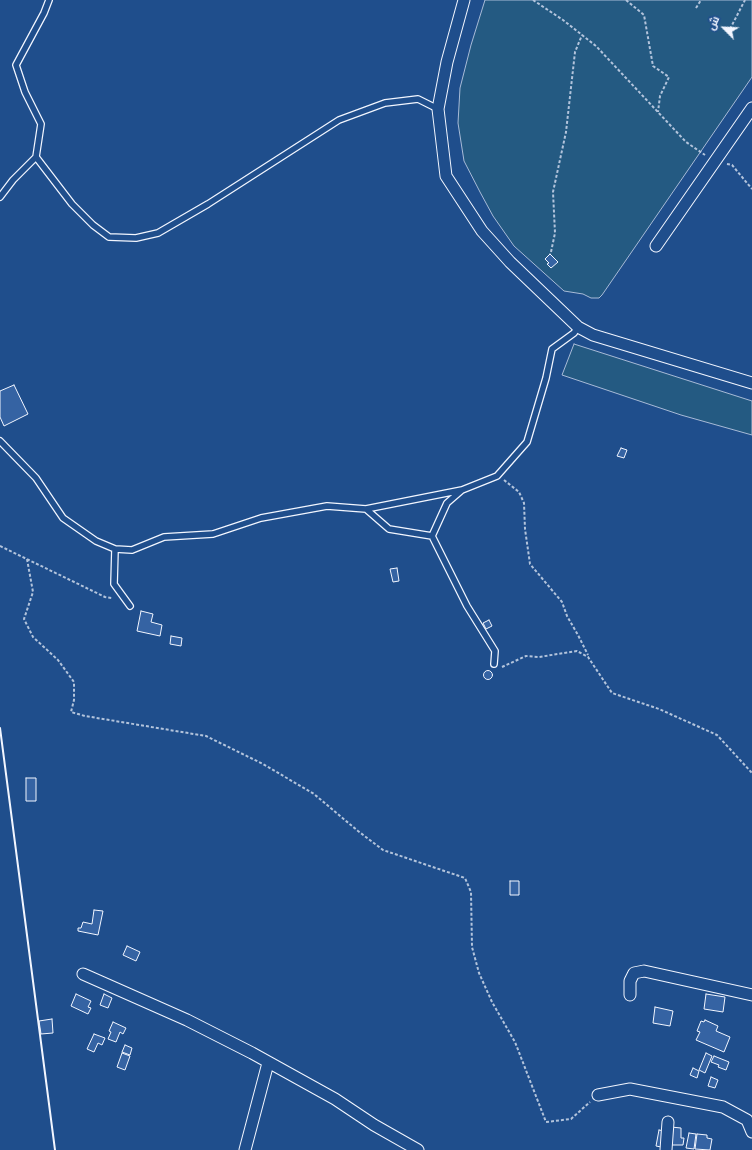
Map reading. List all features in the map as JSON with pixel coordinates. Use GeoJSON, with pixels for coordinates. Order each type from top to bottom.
{"type":"FeatureCollection","features":[{"type":"Feature","properties":{"kind":"street"},"geometry":{"type":"LineString","coordinates":[[464,0],[447,62],[438,109],[446,176],[486,236],[510,262],[578,327],[600,338],[752,383]]}},
{"type":"Feature","properties":{"kind":"street"},"geometry":{"type":"LineString","coordinates":[[656,246],[752,108]]}},
{"type":"Feature","properties":{"kind":"street"},"geometry":{"type":"LineString","coordinates":[[630,995],[630,980],[634,973],[644,971],[752,995]]}},
{"type":"Feature","properties":{"kind":"street"},"geometry":{"type":"LineString","coordinates":[[84,974],[187,1020],[252,1053],[335,1099],[374,1125],[418,1150]]}},
{"type":"Feature","properties":{"kind":"street"},"geometry":{"type":"LineString","coordinates":[[245,1150],[268,1063]]}},
{"type":"Feature","properties":{"kind":"street"},"geometry":{"type":"LineString","coordinates":[[598,1095],[630,1089],[723,1107],[747,1120],[752,1132]]}},
{"type":"Feature","properties":{"kind":"street"},"geometry":{"type":"LineString","coordinates":[[666,1150],[668,1122]]}},
{"type":"Feature","properties":{"kind":"lane"},"geometry":{"type":"LineString","coordinates":[[0,197],[13,180],[36,158],[41,124],[25,92],[16,65],[44,14],[49,0]]}},
{"type":"Feature","properties":{"kind":"lane"},"geometry":{"type":"LineString","coordinates":[[36,158],[72,204],[93,225],[109,237],[136,238],[158,233],[202,208],[339,120],[385,103],[418,99],[438,109]]}},
{"type":"Feature","properties":{"kind":"lane"},"geometry":{"type":"LineString","coordinates":[[0,441],[36,478],[63,518],[96,542],[115,549],[132,550],[164,537],[213,534],[261,518],[328,506],[366,509],[462,490],[497,476],[527,442],[546,378],[552,349],[574,333],[578,327]]}},
{"type":"Feature","properties":{"kind":"lane"},"geometry":{"type":"LineString","coordinates":[[432,536],[447,503],[462,490]]}},
{"type":"Feature","properties":{"kind":"lane"},"geometry":{"type":"LineString","coordinates":[[366,509],[389,528],[432,536]]}},
{"type":"Feature","properties":{"kind":"lane"},"geometry":{"type":"LineString","coordinates":[[432,536],[467,606],[495,650],[494,664]]}},
{"type":"Feature","properties":{"kind":"lane"},"geometry":{"type":"LineString","coordinates":[[115,549],[114,584],[130,606]]}},
{"type":"Feature","properties":{"kind":"path"},"geometry":{"type":"LineString","coordinates":[[533,0],[563,20],[596,46],[686,142],[715,162],[732,165],[752,189]]}},
{"type":"Feature","properties":{"kind":"path"},"geometry":{"type":"LineString","coordinates":[[626,0],[644,15],[653,66],[669,77],[660,96],[658,112]]}},
{"type":"Feature","properties":{"kind":"path"},"geometry":{"type":"LineString","coordinates":[[696,8],[701,0]]}},
{"type":"Feature","properties":{"kind":"path"},"geometry":{"type":"LineString","coordinates":[[730,29],[745,0]]}},
{"type":"Feature","properties":{"kind":"path"},"geometry":{"type":"LineString","coordinates":[[551,252],[555,233],[553,192],[566,132],[576,52],[582,35]]}},
{"type":"Feature","properties":{"kind":"path"},"geometry":{"type":"LineString","coordinates":[[497,476],[519,492],[524,503],[525,529],[530,564],[562,602],[567,616],[588,657],[612,693],[659,709],[717,736],[752,773]]}},
{"type":"Feature","properties":{"kind":"path"},"geometry":{"type":"LineString","coordinates":[[0,546],[105,597],[126,599]]}},
{"type":"Feature","properties":{"kind":"path"},"geometry":{"type":"LineString","coordinates":[[27,559],[34,592],[24,619],[33,637],[58,660],[74,682],[74,700],[71,712],[91,718],[206,736],[263,764],[314,794],[383,850],[465,878],[471,892],[472,947],[479,973],[492,1002],[515,1042],[546,1122],[571,1119],[598,1095]]}},
{"type":"Feature","properties":{"kind":"path"},"geometry":{"type":"LineString","coordinates":[[494,664],[499,668],[526,656],[539,656],[577,651],[588,657]]}},
{"type":"Feature","properties":{"kind":"shaded area"},"geometry":{"type":"Polygon","coordinates":[[[485,0],[752,0],[752,77],[599,298],[591,298],[583,294],[564,291],[514,246],[493,216],[464,161],[458,123],[460,88],[485,0]]]}},
{"type":"Feature","properties":{"kind":"shaded area"},"geometry":{"type":"Polygon","coordinates":[[[574,344],[752,401],[752,435],[681,415],[562,375],[574,344]]]}},
{"type":"Feature","properties":{"kind":"building"},"geometry":{"type":"Polygon","coordinates":[[[550,254],[558,262],[551,268],[545,259],[550,254]]]}},
{"type":"Feature","properties":{"kind":"building"},"geometry":{"type":"Polygon","coordinates":[[[14,385],[28,414],[4,426],[0,417],[0,391],[14,385]]]}},
{"type":"Feature","properties":{"kind":"building"},"geometry":{"type":"Polygon","coordinates":[[[621,448],[627,450],[624,458],[617,456],[621,448]]]}},
{"type":"Feature","properties":{"kind":"building"},"geometry":{"type":"Polygon","coordinates":[[[397,568],[399,581],[393,582],[390,569],[397,568]]]}},
{"type":"Feature","properties":{"kind":"building"},"geometry":{"type":"Polygon","coordinates":[[[141,611],[153,614],[151,622],[162,625],[160,636],[137,631],[141,611]]]}},
{"type":"Feature","properties":{"kind":"building"},"geometry":{"type":"Polygon","coordinates":[[[489,620],[492,626],[486,629],[483,623],[489,620]]]}},
{"type":"Feature","properties":{"kind":"building"},"geometry":{"type":"Polygon","coordinates":[[[171,636],[182,638],[181,646],[170,644],[171,636]]]}},
{"type":"Feature","properties":{"kind":"building"},"geometry":{"type":"Polygon","coordinates":[[[486,671],[490,671],[492,675],[490,679],[486,679],[484,677],[484,673],[486,671]]]}},
{"type":"Feature","properties":{"kind":"building"},"geometry":{"type":"Polygon","coordinates":[[[26,778],[36,778],[36,801],[26,801],[26,778]]]}},
{"type":"Feature","properties":{"kind":"building"},"geometry":{"type":"Polygon","coordinates":[[[510,881],[519,881],[519,895],[510,895],[510,881]]]}},
{"type":"Feature","properties":{"kind":"building"},"geometry":{"type":"Polygon","coordinates":[[[94,910],[103,911],[98,935],[78,931],[78,928],[81,928],[83,922],[92,924],[94,910]]]}},
{"type":"Feature","properties":{"kind":"building"},"geometry":{"type":"Polygon","coordinates":[[[127,946],[140,952],[136,961],[123,955],[127,946]]]}},
{"type":"Feature","properties":{"kind":"building"},"geometry":{"type":"Polygon","coordinates":[[[76,994],[91,1001],[88,1007],[91,1008],[88,1014],[71,1006],[76,994]]]}},
{"type":"Feature","properties":{"kind":"building"},"geometry":{"type":"Polygon","coordinates":[[[104,994],[112,998],[108,1008],[100,1005],[104,994]]]}},
{"type":"Feature","properties":{"kind":"building"},"geometry":{"type":"Polygon","coordinates":[[[706,994],[725,997],[723,1012],[704,1009],[706,994]]]}},
{"type":"Feature","properties":{"kind":"building"},"geometry":{"type":"Polygon","coordinates":[[[655,1007],[673,1011],[670,1026],[653,1023],[655,1007]]]}},
{"type":"Feature","properties":{"kind":"building"},"geometry":{"type":"Polygon","coordinates":[[[52,1019],[53,1033],[41,1034],[39,1021],[52,1019]]]}},
{"type":"Feature","properties":{"kind":"building"},"geometry":{"type":"Polygon","coordinates":[[[705,1020],[718,1026],[716,1031],[730,1037],[724,1052],[696,1040],[700,1032],[697,1031],[701,1021],[704,1022],[705,1020]]]}},
{"type":"Feature","properties":{"kind":"building"},"geometry":{"type":"Polygon","coordinates":[[[113,1022],[126,1028],[123,1034],[120,1032],[116,1042],[108,1039],[111,1032],[109,1031],[113,1022]]]}},
{"type":"Feature","properties":{"kind":"building"},"geometry":{"type":"Polygon","coordinates":[[[94,1034],[105,1038],[102,1045],[98,1043],[94,1052],[87,1049],[94,1034]]]}},
{"type":"Feature","properties":{"kind":"building"},"geometry":{"type":"Polygon","coordinates":[[[125,1045],[132,1048],[130,1055],[122,1052],[125,1045]]]}},
{"type":"Feature","properties":{"kind":"building"},"geometry":{"type":"Polygon","coordinates":[[[122,1053],[130,1056],[125,1070],[117,1067],[122,1053]]]}},
{"type":"Feature","properties":{"kind":"building"},"geometry":{"type":"Polygon","coordinates":[[[706,1053],[712,1056],[705,1073],[699,1070],[706,1053]]]}},
{"type":"Feature","properties":{"kind":"building"},"geometry":{"type":"Polygon","coordinates":[[[714,1056],[729,1062],[726,1070],[711,1062],[714,1056]]]}},
{"type":"Feature","properties":{"kind":"building"},"geometry":{"type":"Polygon","coordinates":[[[693,1068],[699,1071],[697,1078],[690,1075],[693,1068]]]}},
{"type":"Feature","properties":{"kind":"building"},"geometry":{"type":"Polygon","coordinates":[[[711,1077],[718,1080],[715,1088],[708,1086],[711,1077]]]}},
{"type":"Feature","properties":{"kind":"building"},"geometry":{"type":"Polygon","coordinates":[[[671,1127],[681,1128],[681,1138],[684,1138],[683,1145],[670,1145],[671,1127]]]}},
{"type":"Feature","properties":{"kind":"building"},"geometry":{"type":"Polygon","coordinates":[[[659,1130],[664,1131],[661,1147],[656,1146],[659,1130]]]}},
{"type":"Feature","properties":{"kind":"building"},"geometry":{"type":"Polygon","coordinates":[[[689,1133],[696,1134],[694,1149],[686,1148],[689,1133]]]}},
{"type":"Feature","properties":{"kind":"building"},"geometry":{"type":"Polygon","coordinates":[[[697,1134],[707,1135],[707,1138],[712,1139],[710,1150],[695,1149],[697,1134]]]}},
{"type":"Feature","properties":{"kind":"wall"},"geometry":{"type":"LineString","coordinates":[[0,728],[55,1150]]}}]}
